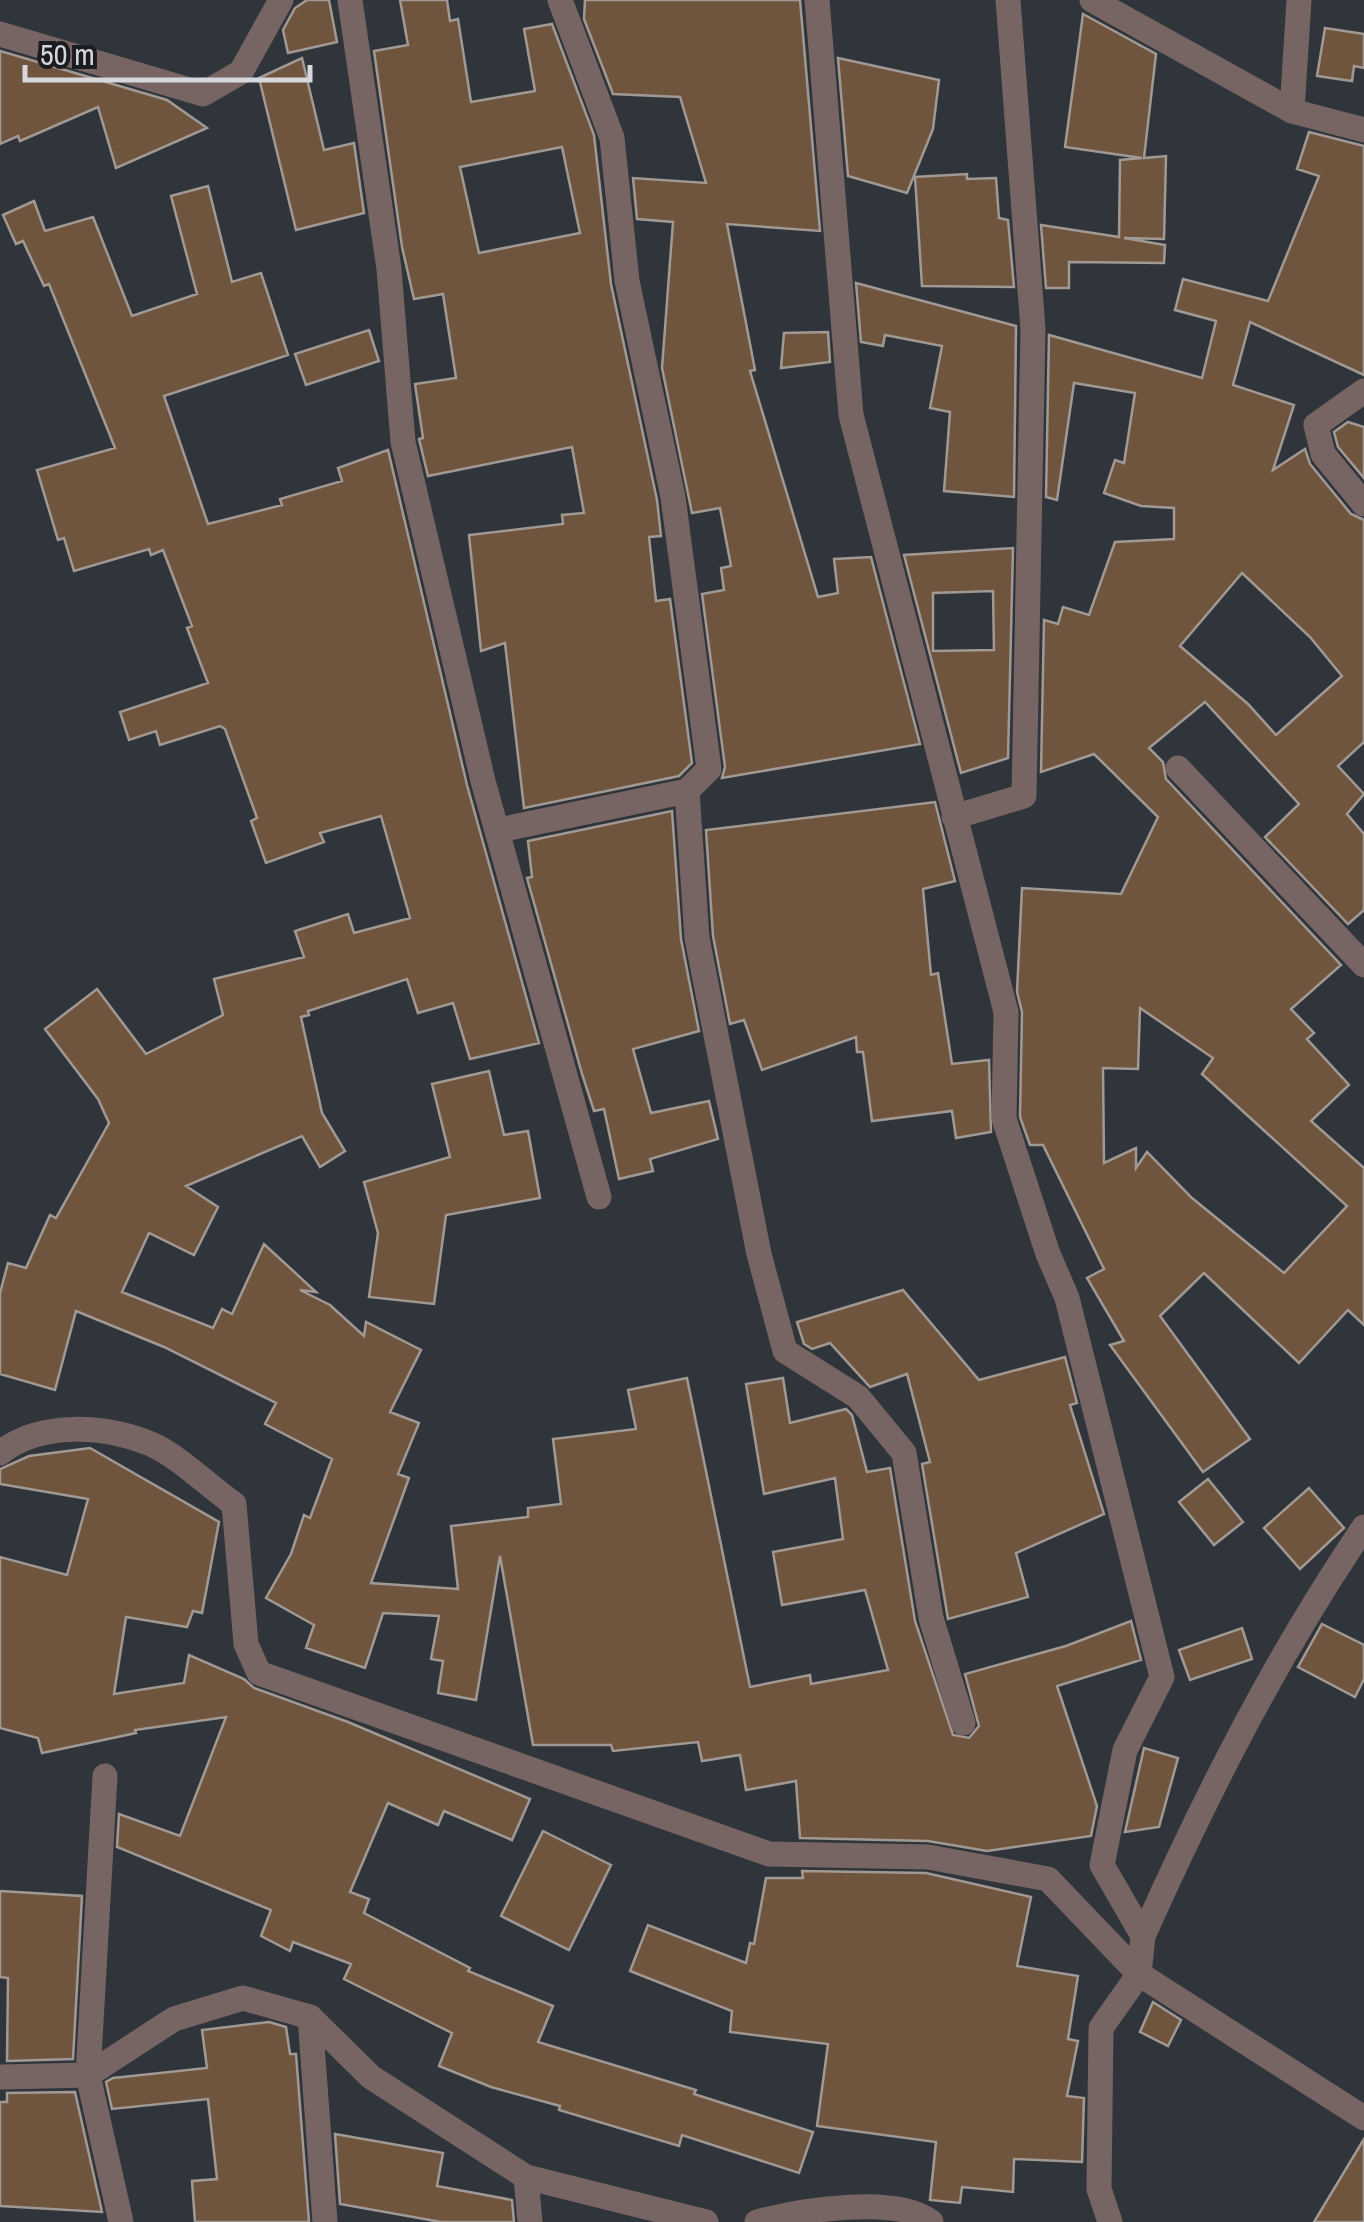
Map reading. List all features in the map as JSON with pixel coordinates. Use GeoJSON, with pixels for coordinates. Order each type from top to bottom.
{"type":"FeatureCollection","features":[{"type":"Feature","properties":{"kind":"street"},"geometry":{"type":"LineString","coordinates":[[0,34],[203,94],[240,72],[281,0]]}},
{"type":"Feature","properties":{"kind":"street"},"geometry":{"type":"LineString","coordinates":[[350,0],[389,270],[403,442],[499,830],[600,1196]]}},
{"type":"Feature","properties":{"kind":"street"},"geometry":{"type":"LineString","coordinates":[[499,830],[687,790],[709,769],[673,497],[626,281],[612,138],[560,0]]}},
{"type":"Feature","properties":{"kind":"street"},"geometry":{"type":"LineString","coordinates":[[817,0],[851,415],[1006,1012],[1004,1119],[1048,1254],[1067,1298],[1162,1677],[1125,1750],[1102,1865],[1143,1936]]}},
{"type":"Feature","properties":{"kind":"street"},"geometry":{"type":"LineString","coordinates":[[954,816],[1024,796],[1034,329],[1008,0]]}},
{"type":"Feature","properties":{"kind":"street"},"geometry":{"type":"LineString","coordinates":[[1092,0],[1292,112],[1364,130]]}},
{"type":"Feature","properties":{"kind":"street"},"geometry":{"type":"LineString","coordinates":[[1292,112],[1299,0]]}},
{"type":"Feature","properties":{"kind":"street"},"geometry":{"type":"LineString","coordinates":[[1364,390],[1316,425],[1323,454],[1364,504]]}},
{"type":"Feature","properties":{"kind":"street"},"geometry":{"type":"LineString","coordinates":[[1178,768],[1364,965]]}},
{"type":"Feature","properties":{"kind":"street"},"geometry":{"type":"LineString","coordinates":[[687,790],[697,938],[759,1254],[785,1351],[858,1397],[904,1453],[931,1618],[963,1723]]}},
{"type":"Feature","properties":{"kind":"street"},"geometry":{"type":"LineString","coordinates":[[0,1453],[14,1442],[74,1427],[151,1444],[234,1504],[246,1644],[259,1672],[768,1854],[928,1857],[1048,1879],[1139,1974],[1364,2118]]}},
{"type":"Feature","properties":{"kind":"street"},"geometry":{"type":"LineString","coordinates":[[1110,2222],[1099,2189],[1102,2028],[1139,1974],[1143,1936],[1204,1801],[1300,1622],[1364,1527]]}},
{"type":"Feature","properties":{"kind":"street"},"geometry":{"type":"LineString","coordinates":[[106,1776],[88,2076],[121,2222]]}},
{"type":"Feature","properties":{"kind":"street"},"geometry":{"type":"LineString","coordinates":[[0,2077],[88,2076],[174,2019],[243,1998],[310,2017],[371,2076],[526,2177],[703,2222]]}},
{"type":"Feature","properties":{"kind":"street"},"geometry":{"type":"LineString","coordinates":[[310,2017],[325,2222]]}},
{"type":"Feature","properties":{"kind":"street"},"geometry":{"type":"LineString","coordinates":[[526,2177],[530,2222]]}},
{"type":"Feature","properties":{"kind":"street"},"geometry":{"type":"LineString","coordinates":[[756,2222],[800,2210],[898,2208],[921,2214],[931,2222]]}},
{"type":"Feature","properties":{"kind":"building"},"geometry":{"type":"Polygon","coordinates":[[[307,0],[329,0],[337,42],[288,53],[283,30],[295,8],[307,0]]]}},
{"type":"Feature","properties":{"kind":"building"},"geometry":{"type":"Polygon","coordinates":[[[400,0],[447,0],[450,21],[458,19],[471,102],[535,91],[524,29],[552,24],[594,135],[611,284],[657,500],[661,536],[649,537],[656,601],[670,599],[692,763],[679,776],[524,808],[505,643],[481,651],[469,535],[563,524],[562,515],[584,513],[572,447],[428,476],[419,439],[423,438],[415,384],[456,378],[443,294],[414,299],[402,247],[374,51],[408,45],[400,0]],[[562,147],[460,167],[479,253],[580,233],[562,147]]]}},
{"type":"Feature","properties":{"kind":"building"},"geometry":{"type":"Polygon","coordinates":[[[585,0],[800,0],[820,231],[727,224],[755,370],[750,371],[818,597],[838,593],[834,559],[871,557],[920,744],[722,778],[725,767],[702,594],[724,590],[721,568],[731,566],[720,508],[692,513],[662,368],[673,222],[637,219],[633,178],[706,183],[680,97],[613,94],[584,19],[585,0]]]}},
{"type":"Feature","properties":{"kind":"building"},"geometry":{"type":"Polygon","coordinates":[[[1083,14],[1156,54],[1144,158],[1166,156],[1164,239],[1124,238],[1165,245],[1164,263],[1069,262],[1069,288],[1046,288],[1041,225],[1119,237],[1120,160],[1142,158],[1065,147],[1083,14]]]}},
{"type":"Feature","properties":{"kind":"building"},"geometry":{"type":"Polygon","coordinates":[[[1325,28],[1364,34],[1364,68],[1354,66],[1352,81],[1317,76],[1325,28]]]}},
{"type":"Feature","properties":{"kind":"building"},"geometry":{"type":"Polygon","coordinates":[[[0,51],[167,100],[207,128],[116,168],[98,107],[20,141],[18,136],[0,144],[0,51]]]}},
{"type":"Feature","properties":{"kind":"building"},"geometry":{"type":"Polygon","coordinates":[[[302,58],[324,150],[354,143],[364,213],[296,230],[259,78],[302,58]]]}},
{"type":"Feature","properties":{"kind":"building"},"geometry":{"type":"Polygon","coordinates":[[[838,58],[939,80],[933,129],[907,193],[848,176],[838,58]]]}},
{"type":"Feature","properties":{"kind":"building"},"geometry":{"type":"Polygon","coordinates":[[[1309,132],[1364,146],[1364,375],[1250,322],[1233,385],[1294,405],[1273,470],[1305,449],[1310,464],[1351,514],[1364,520],[1364,742],[1338,766],[1364,794],[1347,814],[1364,834],[1364,910],[1348,924],[1265,837],[1299,804],[1205,702],[1149,748],[1163,762],[1166,779],[1341,965],[1291,1009],[1314,1033],[1307,1039],[1349,1085],[1311,1121],[1364,1168],[1364,1325],[1348,1310],[1299,1363],[1204,1273],[1160,1316],[1250,1439],[1203,1472],[1110,1345],[1124,1341],[1087,1278],[1104,1269],[1043,1145],[1030,1145],[1020,1117],[1022,1012],[1017,992],[1022,888],[1121,894],[1158,817],[1094,754],[1041,772],[1044,620],[1058,624],[1063,607],[1089,615],[1115,542],[1174,539],[1174,508],[1141,506],[1104,493],[1115,460],[1124,463],[1135,393],[1074,383],[1057,500],[1046,497],[1049,335],[1202,378],[1216,321],[1175,310],[1183,279],[1268,301],[1319,176],[1297,169],[1309,132]],[[1242,573],[1180,646],[1248,704],[1276,735],[1342,676],[1310,637],[1242,573]],[[1140,1008],[1138,1069],[1103,1068],[1104,1163],[1136,1148],[1136,1168],[1147,1152],[1192,1198],[1284,1273],[1347,1206],[1202,1074],[1213,1058],[1140,1008]]]}},
{"type":"Feature","properties":{"kind":"building"},"geometry":{"type":"Polygon","coordinates":[[[967,174],[967,179],[996,178],[999,218],[1008,220],[1014,287],[922,286],[915,177],[967,174]]]}},
{"type":"Feature","properties":{"kind":"building"},"geometry":{"type":"Polygon","coordinates":[[[208,186],[232,282],[261,273],[288,355],[164,396],[208,524],[282,505],[280,499],[342,481],[338,468],[388,450],[467,785],[539,1043],[470,1059],[453,1003],[418,1013],[407,979],[308,1011],[309,1015],[301,1017],[322,1113],[345,1151],[320,1167],[302,1136],[186,1186],[218,1207],[194,1255],[149,1233],[122,1292],[213,1328],[222,1309],[232,1314],[264,1244],[316,1292],[300,1290],[330,1305],[364,1336],[366,1322],[421,1350],[390,1412],[419,1423],[398,1474],[409,1478],[371,1583],[458,1589],[451,1526],[528,1517],[528,1508],[561,1504],[553,1439],[636,1429],[628,1390],[687,1378],[750,1687],[810,1675],[811,1684],[888,1670],[865,1590],[782,1605],[773,1552],[843,1539],[835,1478],[764,1494],[746,1384],[783,1378],[790,1423],[846,1409],[852,1415],[867,1472],[890,1468],[915,1621],[953,1735],[969,1738],[979,1726],[965,1674],[1066,1646],[1131,1621],[1141,1660],[1057,1686],[1097,1806],[1091,1836],[987,1851],[928,1841],[800,1838],[796,1781],[746,1790],[740,1755],[702,1761],[698,1742],[613,1751],[611,1745],[533,1745],[500,1556],[476,1700],[438,1693],[443,1661],[431,1659],[439,1616],[383,1613],[365,1668],[306,1648],[314,1625],[266,1598],[291,1554],[304,1515],[310,1518],[332,1459],[265,1424],[276,1403],[164,1347],[76,1311],[55,1390],[0,1374],[0,1293],[8,1263],[26,1268],[50,1215],[56,1218],[109,1123],[98,1099],[45,1029],[97,989],[146,1054],[223,1015],[214,979],[304,957],[295,931],[348,914],[354,933],[410,918],[381,816],[320,833],[324,842],[266,863],[251,821],[257,818],[225,729],[220,726],[160,745],[156,731],[129,740],[120,712],[208,683],[187,628],[192,626],[163,550],[151,555],[149,549],[74,571],[64,538],[58,540],[37,470],[115,448],[49,284],[44,286],[23,241],[16,244],[3,215],[34,201],[45,231],[93,217],[132,316],[197,294],[171,196],[208,186]]]}},
{"type":"Feature","properties":{"kind":"building"},"geometry":{"type":"Polygon","coordinates":[[[856,283],[1016,326],[1014,497],[944,491],[950,412],[930,408],[942,346],[885,335],[883,346],[861,342],[856,283]]]}},
{"type":"Feature","properties":{"kind":"building"},"geometry":{"type":"Polygon","coordinates":[[[369,330],[379,361],[306,385],[295,354],[369,330]]]}},
{"type":"Feature","properties":{"kind":"building"},"geometry":{"type":"Polygon","coordinates":[[[828,332],[830,362],[781,368],[784,333],[828,332]]]}},
{"type":"Feature","properties":{"kind":"building"},"geometry":{"type":"Polygon","coordinates":[[[1348,422],[1364,427],[1364,478],[1338,447],[1334,432],[1348,422]]]}},
{"type":"Feature","properties":{"kind":"building"},"geometry":{"type":"Polygon","coordinates":[[[1013,548],[1008,758],[961,773],[904,555],[1013,548]],[[993,591],[933,593],[933,651],[994,650],[993,591]]]}},
{"type":"Feature","properties":{"kind":"building"},"geometry":{"type":"Polygon","coordinates":[[[935,802],[955,881],[923,889],[931,975],[938,973],[952,1064],[989,1060],[991,1132],[956,1138],[952,1111],[872,1121],[863,1052],[857,1052],[856,1037],[762,1070],[744,1020],[730,1024],[713,936],[706,830],[935,802]]]}},
{"type":"Feature","properties":{"kind":"building"},"geometry":{"type":"Polygon","coordinates":[[[672,811],[681,939],[699,1031],[633,1049],[651,1113],[709,1101],[718,1139],[650,1159],[653,1171],[619,1179],[604,1109],[594,1111],[527,878],[532,877],[528,841],[672,811]]]}},
{"type":"Feature","properties":{"kind":"building"},"geometry":{"type":"Polygon","coordinates":[[[489,1071],[504,1135],[528,1131],[540,1198],[446,1215],[434,1304],[369,1297],[378,1233],[364,1182],[450,1157],[432,1084],[489,1071]]]}},
{"type":"Feature","properties":{"kind":"building"},"geometry":{"type":"Polygon","coordinates":[[[903,1290],[979,1380],[1065,1357],[1077,1403],[1070,1405],[1104,1514],[1016,1553],[1028,1597],[948,1619],[922,1464],[930,1462],[907,1374],[870,1387],[830,1343],[812,1349],[804,1344],[797,1322],[903,1290]]]}},
{"type":"Feature","properties":{"kind":"building"},"geometry":{"type":"Polygon","coordinates":[[[90,1448],[219,1522],[202,1613],[193,1611],[187,1627],[126,1617],[114,1694],[184,1683],[189,1655],[244,1679],[254,1688],[348,1722],[530,1799],[512,1840],[444,1811],[438,1825],[388,1803],[350,1892],[369,1899],[364,1913],[470,1968],[468,1971],[553,2006],[538,2042],[696,2090],[694,2094],[813,2132],[799,2173],[682,2135],[679,2146],[559,2110],[560,2106],[491,2087],[439,2066],[452,2033],[344,1979],[351,1964],[293,1942],[290,1951],[261,1936],[271,1910],[117,1847],[119,1814],[180,1836],[226,1717],[135,1730],[136,1733],[42,1753],[38,1738],[0,1728],[0,1557],[67,1575],[88,1499],[0,1484],[0,1469],[29,1456],[90,1448]]]}},
{"type":"Feature","properties":{"kind":"building"},"geometry":{"type":"Polygon","coordinates":[[[1208,1479],[1243,1522],[1214,1545],[1179,1502],[1208,1479]]]}},
{"type":"Feature","properties":{"kind":"building"},"geometry":{"type":"Polygon","coordinates":[[[1309,1488],[1344,1528],[1300,1569],[1264,1528],[1309,1488]]]}},
{"type":"Feature","properties":{"kind":"building"},"geometry":{"type":"Polygon","coordinates":[[[1322,1624],[1364,1645],[1364,1679],[1355,1697],[1298,1667],[1322,1624]]]}},
{"type":"Feature","properties":{"kind":"building"},"geometry":{"type":"Polygon","coordinates":[[[1242,1628],[1252,1659],[1190,1680],[1179,1650],[1242,1628]]]}},
{"type":"Feature","properties":{"kind":"building"},"geometry":{"type":"Polygon","coordinates":[[[1144,1748],[1178,1758],[1159,1827],[1125,1832],[1144,1748]]]}},
{"type":"Feature","properties":{"kind":"building"},"geometry":{"type":"Polygon","coordinates":[[[543,1831],[611,1865],[569,1950],[501,1916],[543,1831]]]}},
{"type":"Feature","properties":{"kind":"building"},"geometry":{"type":"Polygon","coordinates":[[[802,1871],[926,1873],[1031,1897],[1017,1966],[1078,1976],[1068,2039],[1078,2041],[1067,2096],[1084,2098],[1082,2162],[1014,2159],[1013,2192],[962,2187],[960,2203],[930,2200],[936,2142],[817,2126],[828,2044],[730,2032],[732,2011],[630,1971],[648,1925],[746,1963],[750,1943],[754,1944],[766,1878],[803,1878],[802,1871]]]}},
{"type":"Feature","properties":{"kind":"building"},"geometry":{"type":"Polygon","coordinates":[[[0,1891],[82,1896],[73,2059],[7,2061],[8,1978],[0,1977],[0,1891]]]}},
{"type":"Feature","properties":{"kind":"building"},"geometry":{"type":"Polygon","coordinates":[[[1153,2002],[1181,2020],[1168,2046],[1140,2032],[1153,2002]]]}},
{"type":"Feature","properties":{"kind":"building"},"geometry":{"type":"Polygon","coordinates":[[[269,2022],[286,2027],[290,2054],[296,2054],[309,2222],[195,2222],[192,2181],[217,2179],[208,2099],[112,2109],[106,2082],[113,2078],[207,2068],[202,2030],[269,2022]]]}},
{"type":"Feature","properties":{"kind":"building"},"geometry":{"type":"Polygon","coordinates":[[[75,2092],[102,2212],[0,2206],[0,2102],[7,2102],[7,2093],[75,2092]]]}},
{"type":"Feature","properties":{"kind":"building"},"geometry":{"type":"Polygon","coordinates":[[[335,2134],[443,2153],[437,2186],[512,2200],[514,2222],[441,2222],[340,2204],[335,2134]]]}},
{"type":"Feature","properties":{"kind":"building"},"geometry":{"type":"Polygon","coordinates":[[[1364,2139],[1364,2222],[1314,2222],[1364,2139]]]}}]}
